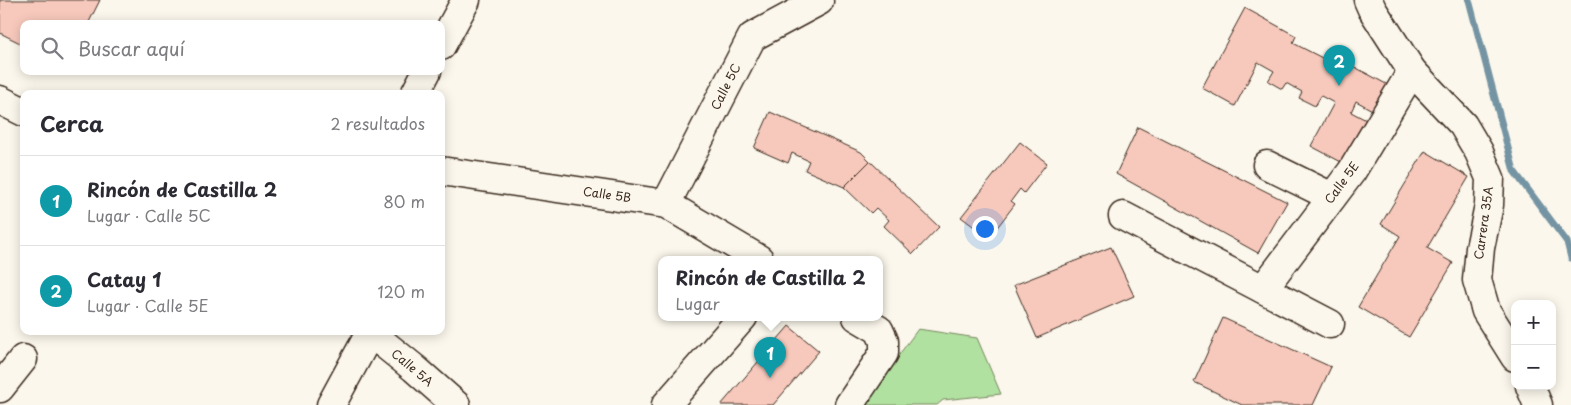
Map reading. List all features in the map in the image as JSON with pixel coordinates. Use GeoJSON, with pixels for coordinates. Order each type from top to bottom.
{"type":"FeatureCollection","features":[{"type":"Feature","properties":{"kind":"street"},"geometry":{"type":"LineString","coordinates":[[445,39],[466,0]]}},
{"type":"Feature","properties":{"kind":"street","name":"Carrera 35A"},"geometry":{"type":"LineString","coordinates":[[1368,0],[1412,71],[1463,125],[1479,152],[1490,178],[1489,205],[1480,248],[1477,280],[1486,310],[1511,351]]}},
{"type":"Feature","properties":{"kind":"street","name":"Calle 5C"},"geometry":{"type":"LineString","coordinates":[[666,204],[752,36],[819,1]]}},
{"type":"Feature","properties":{"kind":"street","name":"Calle 5E"},"geometry":{"type":"LineString","coordinates":[[1263,289],[1352,171],[1412,71]]}},
{"type":"Feature","properties":{"kind":"street"},"geometry":{"type":"LineString","coordinates":[[417,90],[426,75]]}},
{"type":"Feature","properties":{"kind":"street"},"geometry":{"type":"LineString","coordinates":[[0,100],[20,110]]}},
{"type":"Feature","properties":{"kind":"street"},"geometry":{"type":"LineString","coordinates":[[1267,165],[1332,197]]}},
{"type":"Feature","properties":{"kind":"street","name":"Calle 5B"},"geometry":{"type":"LineString","coordinates":[[445,172],[666,204],[754,256]]}},
{"type":"Feature","properties":{"kind":"street"},"geometry":{"type":"LineString","coordinates":[[1123,216],[1330,324]]}},
{"type":"Feature","properties":{"kind":"street"},"geometry":{"type":"LineString","coordinates":[[666,405],[740,321]]}},
{"type":"Feature","properties":{"kind":"street"},"geometry":{"type":"LineString","coordinates":[[849,405],[884,353],[884,341],[879,330],[864,321]]}},
{"type":"Feature","properties":{"kind":"street"},"geometry":{"type":"LineString","coordinates":[[331,405],[367,335]]}},
{"type":"Feature","properties":{"kind":"street","name":"Calle 5A"},"geometry":{"type":"LineString","coordinates":[[373,335],[456,405]]}},
{"type":"Feature","properties":{"kind":"street"},"geometry":{"type":"LineString","coordinates":[[0,388],[23,359]]}},
{"type":"Feature","properties":{"kind":"street"},"geometry":{"type":"LineString","coordinates":[[1532,390],[1538,405]]}},
{"type":"Feature","properties":{"kind":"green space"},"geometry":{"type":"Polygon","coordinates":[[[918,329],[977,338],[1001,394],[943,400],[937,405],[862,405],[918,329]]]}},
{"type":"Feature","properties":{"kind":"building"},"geometry":{"type":"Polygon","coordinates":[[[0,0],[100,0],[90,20],[20,20],[20,43],[0,33],[0,0]]]}},
{"type":"Feature","properties":{"kind":"building"},"geometry":{"type":"Polygon","coordinates":[[[1245,8],[1296,36],[1293,43],[1332,63],[1336,57],[1388,85],[1374,111],[1356,101],[1351,112],[1368,121],[1345,164],[1311,146],[1334,103],[1321,96],[1315,106],[1299,98],[1302,92],[1286,83],[1282,89],[1268,81],[1274,71],[1258,62],[1235,106],[1202,88],[1245,8]]]}},
{"type":"Feature","properties":{"kind":"building"},"geometry":{"type":"Polygon","coordinates":[[[770,112],[861,152],[870,161],[844,187],[805,170],[809,161],[792,153],[788,163],[754,148],[770,112]]]}},
{"type":"Feature","properties":{"kind":"building"},"geometry":{"type":"Polygon","coordinates":[[[1138,127],[1287,202],[1258,253],[1116,174],[1138,127]]]}},
{"type":"Feature","properties":{"kind":"building"},"geometry":{"type":"Polygon","coordinates":[[[1020,142],[1047,163],[1024,193],[1020,189],[1011,201],[1015,204],[989,238],[961,217],[1020,142]]]}},
{"type":"Feature","properties":{"kind":"building"},"geometry":{"type":"Polygon","coordinates":[[[1425,151],[1469,177],[1427,248],[1453,263],[1409,337],[1358,307],[1400,236],[1381,224],[1425,151]]]}},
{"type":"Feature","properties":{"kind":"building"},"geometry":{"type":"Polygon","coordinates":[[[870,161],[939,227],[913,254],[884,226],[889,220],[876,208],[871,213],[844,187],[870,161]]]}},
{"type":"Feature","properties":{"kind":"building"},"geometry":{"type":"Polygon","coordinates":[[[1111,247],[1134,296],[1037,338],[1014,285],[1111,247]]]}},
{"type":"Feature","properties":{"kind":"building"},"geometry":{"type":"Polygon","coordinates":[[[1223,318],[1331,367],[1313,405],[1242,405],[1194,382],[1223,318]]]}},
{"type":"Feature","properties":{"kind":"building"},"geometry":{"type":"Polygon","coordinates":[[[789,326],[819,351],[773,405],[721,405],[789,326]]]}},
{"type":"Feature","properties":{"kind":"waterway"},"geometry":{"type":"LineString","coordinates":[[1469,0],[1514,171],[1567,242],[1571,258]]}},
{"type":"Feature","properties":{"kind":"place","name":"Catay 1"},"geometry":{"type":"Point","coordinates":[1339,86]}},
{"type":"Feature","properties":{"kind":"place","name":"Rincón de Castilla 2"},"geometry":{"type":"Point","coordinates":[770,378]}}]}
